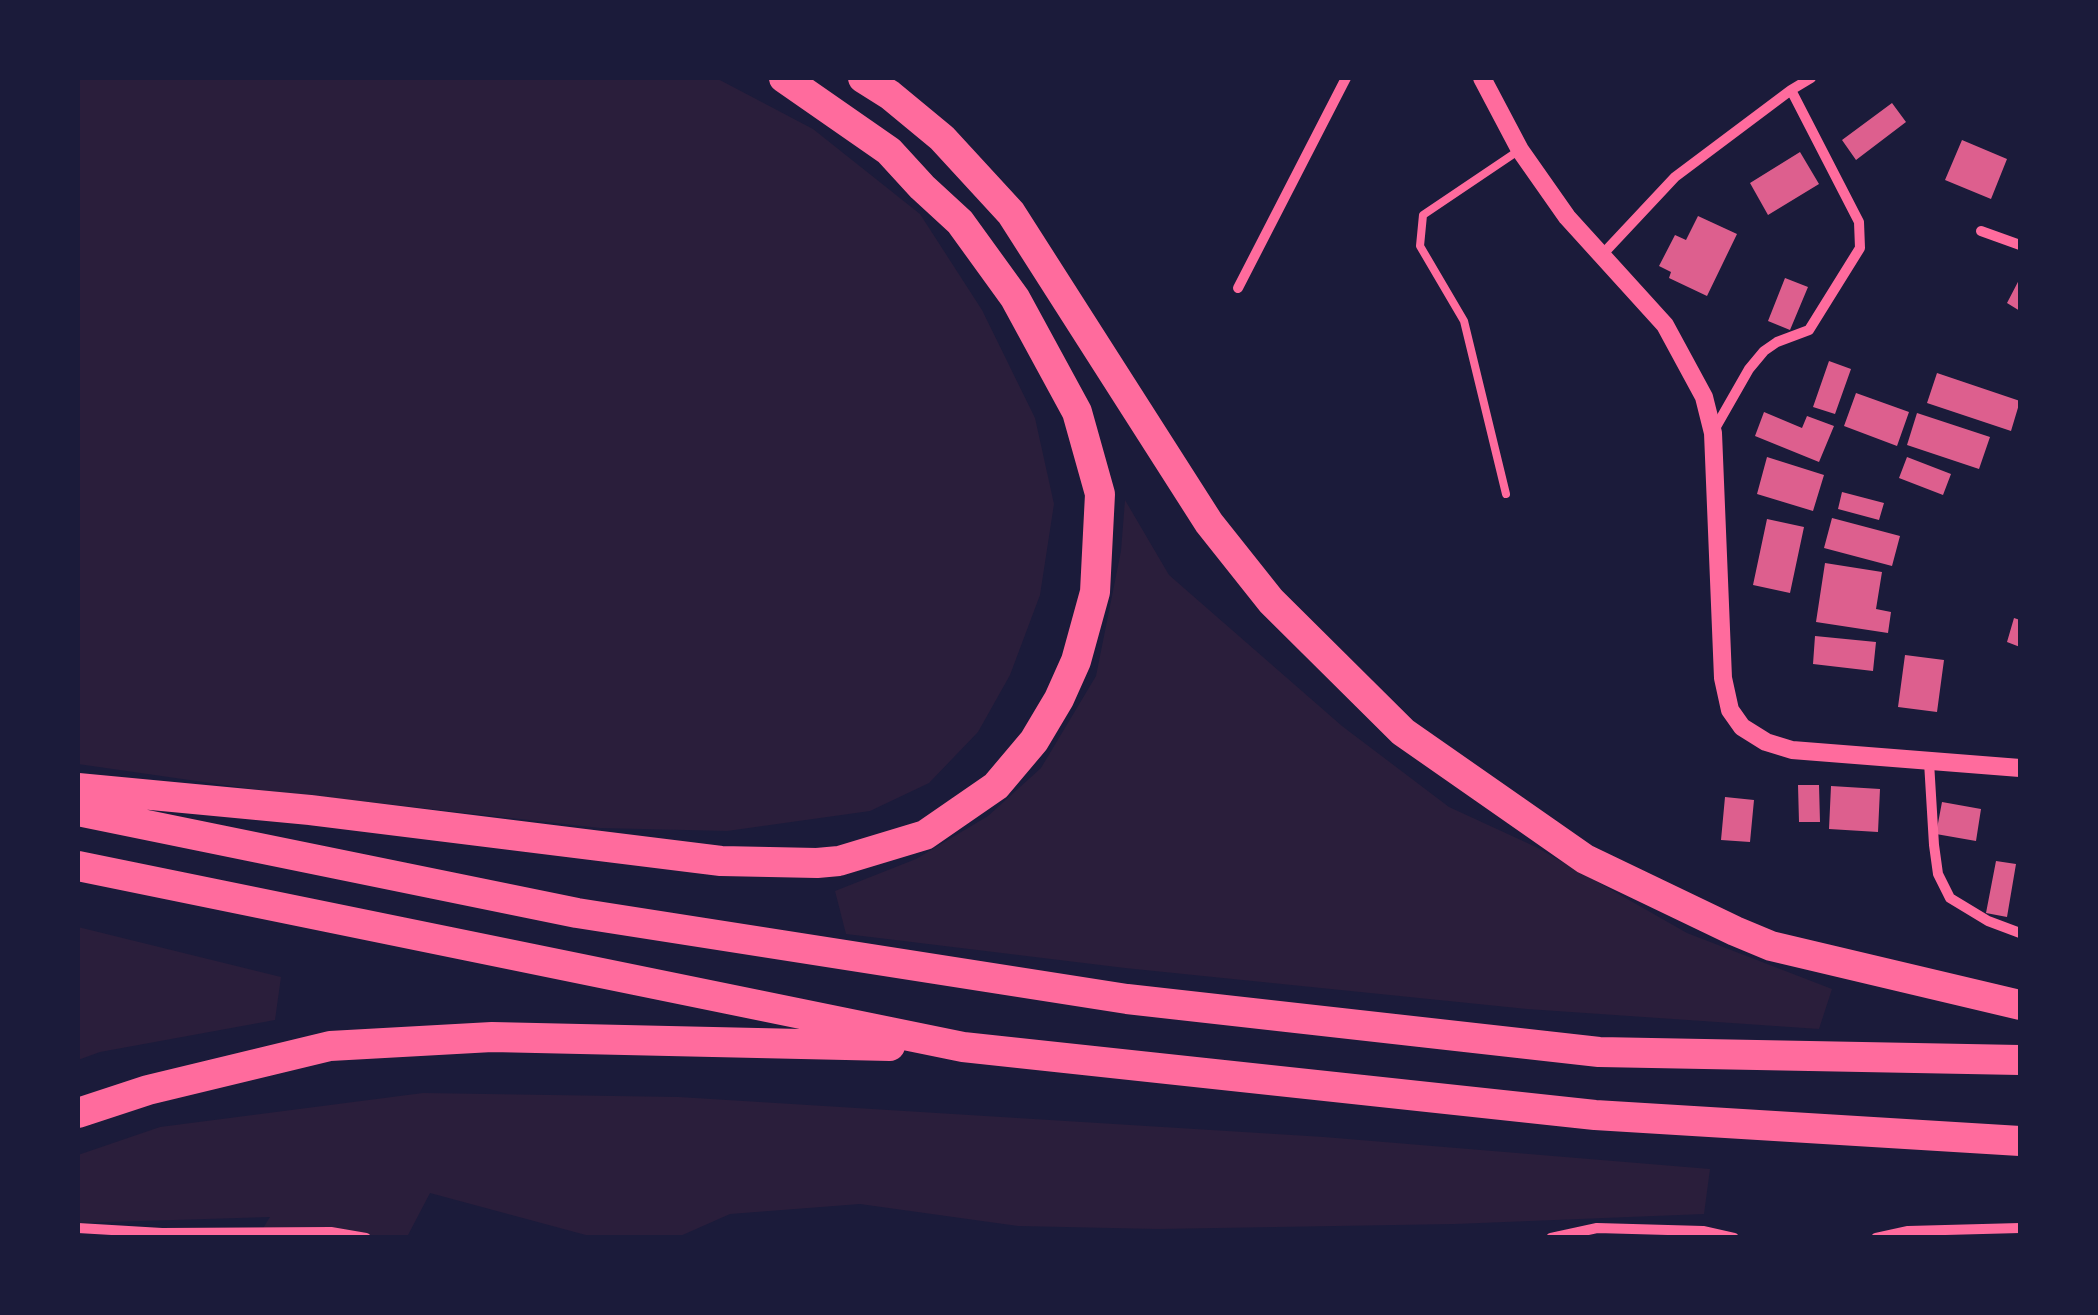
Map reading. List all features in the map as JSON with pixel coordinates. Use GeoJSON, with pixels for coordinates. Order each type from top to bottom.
{"type":"FeatureCollection","features":[{"type":"Feature","properties":{"kind":"highway"},"geometry":{"type":"LineString","coordinates":[[78,788],[310,810],[721,861],[817,863],[839,861],[925,834],[996,786],[1034,741],[1059,699],[1076,661],[1096,592],[1100,494],[1077,412],[1015,298],[960,222],[889,151],[784,78]]}},
{"type":"Feature","properties":{"kind":"highway"},"geometry":{"type":"LineString","coordinates":[[863,78],[942,138],[1011,213],[1209,523],[1270,601],[1403,732],[1584,859],[1735,931],[1771,946],[2020,1005]]}},
{"type":"Feature","properties":{"kind":"highway"},"geometry":{"type":"LineString","coordinates":[[78,811],[577,913],[1127,999],[1599,1052],[2020,1060]]}},
{"type":"Feature","properties":{"kind":"highway"},"geometry":{"type":"LineString","coordinates":[[78,866],[963,1047]]}},
{"type":"Feature","properties":{"kind":"highway"},"geometry":{"type":"LineString","coordinates":[[78,1113],[148,1090],[330,1046],[492,1037],[963,1047],[1595,1115],[2020,1140]]}},
{"type":"Feature","properties":{"kind":"street"},"geometry":{"type":"LineString","coordinates":[[1238,288],[1346,78]]}},
{"type":"Feature","properties":{"kind":"street"},"geometry":{"type":"LineString","coordinates":[[1482,78],[1520,150],[1567,216],[1665,325],[1704,396],[1713,433],[1723,678],[1730,710],[1742,727],[1766,742],[1792,750],[2020,768]]}},
{"type":"Feature","properties":{"kind":"street"},"geometry":{"type":"LineString","coordinates":[[1601,256],[1674,177],[1811,78]]}},
{"type":"Feature","properties":{"kind":"street"},"geometry":{"type":"LineString","coordinates":[[1713,433],[1749,369],[1777,342],[1809,330],[1860,248],[1859,222],[1792,90]]}},
{"type":"Feature","properties":{"kind":"street"},"geometry":{"type":"LineString","coordinates":[[1981,231],[2020,245]]}},
{"type":"Feature","properties":{"kind":"street"},"geometry":{"type":"LineString","coordinates":[[1928,762],[1938,874],[1950,898],[1988,922],[2020,933]]}},
{"type":"Feature","properties":{"kind":"street"},"geometry":{"type":"LineString","coordinates":[[78,1228],[162,1235],[331,1232],[366,1238]]}},
{"type":"Feature","properties":{"kind":"street"},"geometry":{"type":"LineString","coordinates":[[1551,1238],[1598,1228],[1703,1231],[1734,1238]]}},
{"type":"Feature","properties":{"kind":"street"},"geometry":{"type":"LineString","coordinates":[[1876,1238],[1908,1231],[2020,1228]]}},
{"type":"Feature","properties":{"kind":"lane"},"geometry":{"type":"LineString","coordinates":[[1506,494],[1464,321],[1420,246],[1423,216],[1520,150]]}},
{"type":"Feature","properties":{"kind":"shaded area"},"geometry":{"type":"Polygon","coordinates":[[[78,78],[716,78],[813,129],[920,214],[982,310],[1035,418],[1054,504],[1040,595],[1010,675],[978,732],[929,783],[870,811],[727,831],[600,828],[252,789],[78,764],[78,78]]]}},
{"type":"Feature","properties":{"kind":"shaded area"},"geometry":{"type":"Polygon","coordinates":[[[1125,500],[1169,575],[1342,726],[1449,807],[1536,847],[1687,933],[1832,989],[1819,1029],[1527,1009],[1125,968],[846,934],[835,891],[916,859],[988,816],[1041,768],[1096,676],[1121,551],[1125,500]]]}},
{"type":"Feature","properties":{"kind":"shaded area"},"geometry":{"type":"Polygon","coordinates":[[[78,927],[281,977],[275,1020],[100,1052],[78,1060],[78,927]]]}},
{"type":"Feature","properties":{"kind":"shaded area"},"geometry":{"type":"Polygon","coordinates":[[[423,1093],[679,1097],[1324,1137],[1710,1169],[1704,1214],[1455,1224],[1158,1229],[1018,1226],[860,1204],[730,1214],[678,1237],[597,1238],[430,1193],[407,1237],[257,1238],[270,1217],[78,1223],[78,1155],[160,1127],[423,1093]]]}},
{"type":"Feature","properties":{"kind":"building"},"geometry":{"type":"Polygon","coordinates":[[[1892,103],[1906,122],[1856,160],[1842,140],[1892,103]]]}},
{"type":"Feature","properties":{"kind":"building"},"geometry":{"type":"Polygon","coordinates":[[[1962,140],[2007,159],[1991,199],[1945,180],[1962,140]]]}},
{"type":"Feature","properties":{"kind":"building"},"geometry":{"type":"Polygon","coordinates":[[[1800,152],[1819,184],[1768,215],[1750,183],[1800,152]]]}},
{"type":"Feature","properties":{"kind":"building"},"geometry":{"type":"Polygon","coordinates":[[[1698,216],[1737,234],[1707,296],[1669,278],[1671,272],[1659,266],[1675,235],[1686,240],[1698,216]]]}},
{"type":"Feature","properties":{"kind":"building"},"geometry":{"type":"Polygon","coordinates":[[[1785,278],[1808,287],[1790,330],[1768,321],[1785,278]]]}},
{"type":"Feature","properties":{"kind":"building"},"geometry":{"type":"Polygon","coordinates":[[[2020,278],[2020,311],[2007,303],[2020,278]]]}},
{"type":"Feature","properties":{"kind":"building"},"geometry":{"type":"Polygon","coordinates":[[[1829,361],[1851,369],[1835,414],[1813,407],[1829,361]]]}},
{"type":"Feature","properties":{"kind":"building"},"geometry":{"type":"Polygon","coordinates":[[[1937,373],[2020,401],[2011,431],[1927,403],[1937,373]]]}},
{"type":"Feature","properties":{"kind":"building"},"geometry":{"type":"Polygon","coordinates":[[[1856,393],[1909,412],[1897,446],[1844,426],[1856,393]]]}},
{"type":"Feature","properties":{"kind":"building"},"geometry":{"type":"Polygon","coordinates":[[[1764,412],[1802,428],[1807,416],[1834,426],[1819,462],[1755,436],[1764,412]]]}},
{"type":"Feature","properties":{"kind":"building"},"geometry":{"type":"Polygon","coordinates":[[[1917,413],[1990,437],[1979,469],[1907,445],[1917,413]]]}},
{"type":"Feature","properties":{"kind":"building"},"geometry":{"type":"Polygon","coordinates":[[[1767,457],[1824,475],[1813,511],[1757,494],[1767,457]]]}},
{"type":"Feature","properties":{"kind":"building"},"geometry":{"type":"Polygon","coordinates":[[[1907,457],[1951,474],[1943,495],[1899,478],[1907,457]]]}},
{"type":"Feature","properties":{"kind":"building"},"geometry":{"type":"Polygon","coordinates":[[[1842,492],[1884,503],[1879,520],[1838,509],[1842,492]]]}},
{"type":"Feature","properties":{"kind":"building"},"geometry":{"type":"Polygon","coordinates":[[[1832,518],[1900,536],[1892,566],[1824,548],[1832,518]]]}},
{"type":"Feature","properties":{"kind":"building"},"geometry":{"type":"Polygon","coordinates":[[[1767,519],[1804,527],[1790,593],[1753,585],[1767,519]]]}},
{"type":"Feature","properties":{"kind":"building"},"geometry":{"type":"Polygon","coordinates":[[[1825,563],[1882,572],[1876,609],[1891,612],[1888,633],[1816,622],[1825,563]]]}},
{"type":"Feature","properties":{"kind":"building"},"geometry":{"type":"Polygon","coordinates":[[[2014,618],[2020,620],[2020,647],[2007,642],[2014,618]]]}},
{"type":"Feature","properties":{"kind":"building"},"geometry":{"type":"Polygon","coordinates":[[[1815,636],[1876,642],[1873,671],[1813,664],[1815,636]]]}},
{"type":"Feature","properties":{"kind":"building"},"geometry":{"type":"Polygon","coordinates":[[[1905,655],[1944,660],[1937,712],[1898,707],[1905,655]]]}},
{"type":"Feature","properties":{"kind":"building"},"geometry":{"type":"Polygon","coordinates":[[[1798,785],[1819,785],[1820,822],[1799,822],[1798,785]]]}},
{"type":"Feature","properties":{"kind":"building"},"geometry":{"type":"Polygon","coordinates":[[[1831,786],[1880,789],[1878,832],[1829,829],[1831,786]]]}},
{"type":"Feature","properties":{"kind":"building"},"geometry":{"type":"Polygon","coordinates":[[[1725,797],[1754,800],[1750,842],[1721,840],[1725,797]]]}},
{"type":"Feature","properties":{"kind":"building"},"geometry":{"type":"Polygon","coordinates":[[[1942,802],[1981,809],[1976,841],[1936,834],[1942,802]]]}},
{"type":"Feature","properties":{"kind":"building"},"geometry":{"type":"Polygon","coordinates":[[[1996,861],[2016,864],[2007,917],[1986,913],[1996,861]]]}}]}
